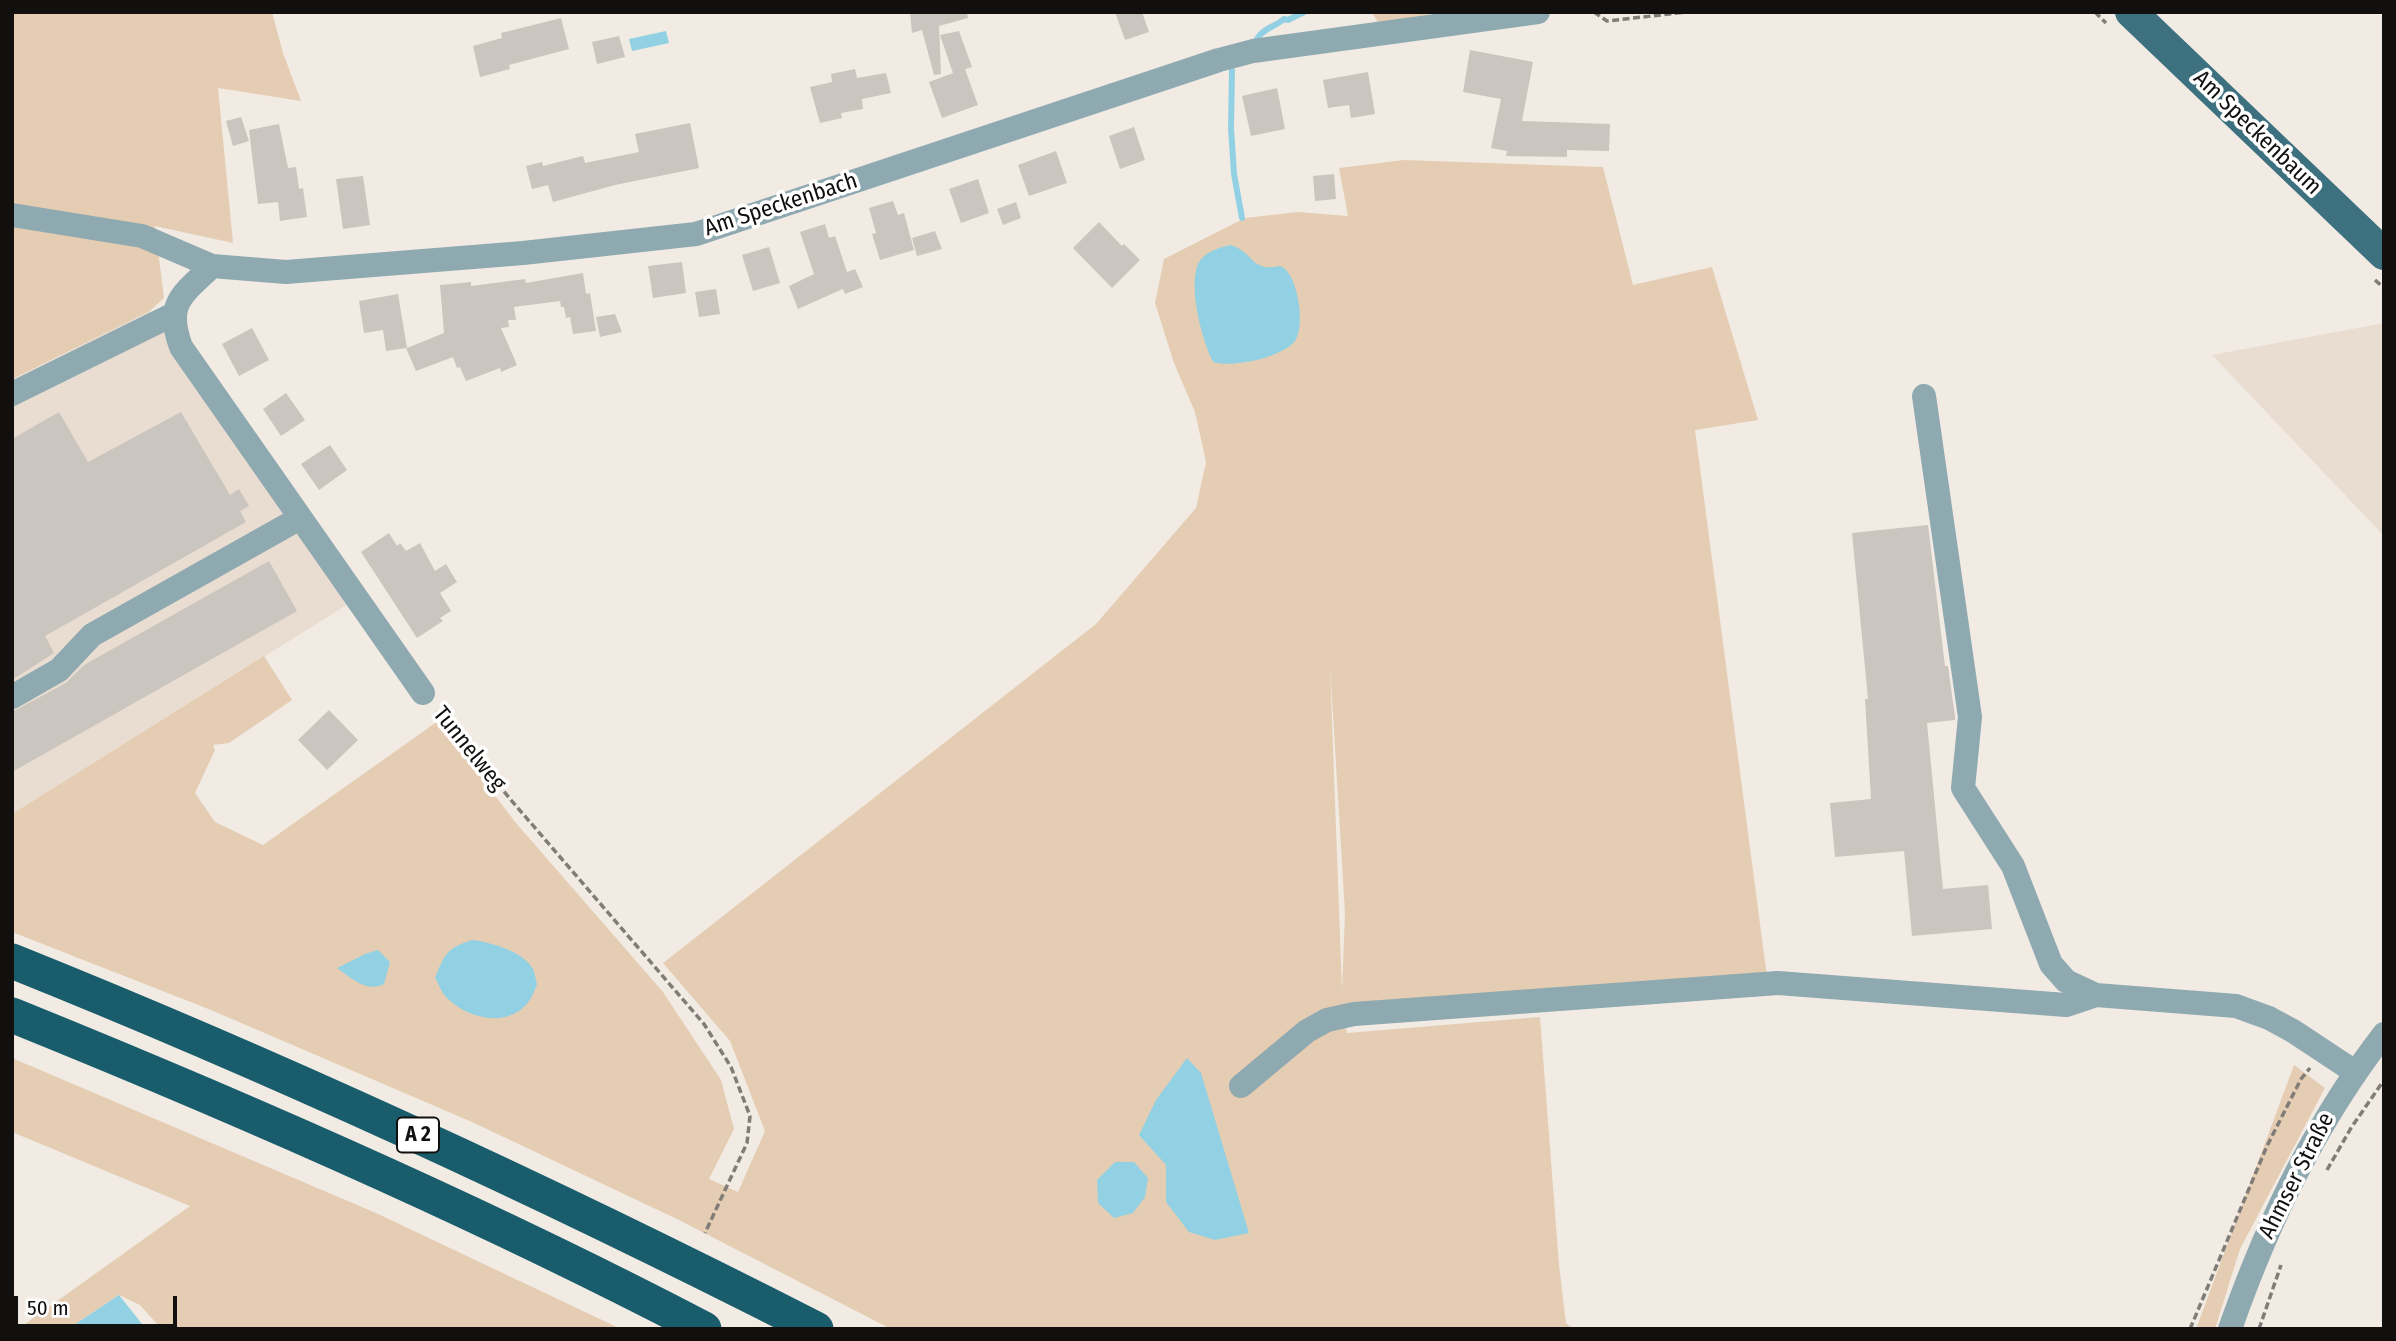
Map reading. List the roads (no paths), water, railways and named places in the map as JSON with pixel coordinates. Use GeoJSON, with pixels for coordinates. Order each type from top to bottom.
{"type":"FeatureCollection","features":[{"type":"Feature","properties":{"kind":"highway","name":"A 2"},"geometry":{"type":"LineString","coordinates":[[12,961],[198,1038],[409,1131],[679,1259],[816,1329]]}},
{"type":"Feature","properties":{"kind":"highway","name":"A 2"},"geometry":{"type":"LineString","coordinates":[[12,1015],[172,1080],[370,1169],[554,1254],[704,1329]]}},
{"type":"Feature","properties":{"kind":"main road","name":"Am Speckenbaum"},"geometry":{"type":"LineString","coordinates":[[2131,12],[2384,254]]}},
{"type":"Feature","properties":{"kind":"street","name":"Am Speckenbach"},"geometry":{"type":"LineString","coordinates":[[12,215],[142,236],[212,266],[286,272],[523,253],[696,234],[1206,64],[1253,51],[1538,12]]}},
{"type":"Feature","properties":{"kind":"street"},"geometry":{"type":"LineString","coordinates":[[12,394],[174,314],[182,295],[212,266]]}},
{"type":"Feature","properties":{"kind":"street","name":"Tunnelweg"},"geometry":{"type":"LineString","coordinates":[[174,314],[175,329],[181,347],[423,693]]}},
{"type":"Feature","properties":{"kind":"street"},"geometry":{"type":"LineString","coordinates":[[1924,396],[1970,717],[1963,788],[2013,866],[2051,964],[2066,981],[2096,995]]}},
{"type":"Feature","properties":{"kind":"street"},"geometry":{"type":"LineString","coordinates":[[12,698],[59,670],[92,635],[300,518]]}},
{"type":"Feature","properties":{"kind":"street"},"geometry":{"type":"LineString","coordinates":[[1241,1086],[1307,1031],[1327,1020],[1354,1014],[1778,983],[2066,1005],[2096,995],[2123,995],[2236,1006],[2281,1025],[2355,1072]]}},
{"type":"Feature","properties":{"kind":"street","name":"Ahmser Straße"},"geometry":{"type":"LineString","coordinates":[[2230,1329],[2250,1271],[2283,1195],[2319,1129],[2355,1072],[2384,1034]]}},
{"type":"Feature","properties":{"kind":"water"},"geometry":{"type":"Polygon","coordinates":[[[666,31],[669,43],[632,51],[629,39],[666,31]]]}},
{"type":"Feature","properties":{"kind":"water"},"geometry":{"type":"Polygon","coordinates":[[[1230,245],[1263,267],[1280,266],[1286,270],[1296,289],[1300,324],[1295,341],[1279,352],[1256,360],[1221,364],[1213,362],[1205,341],[1195,300],[1195,274],[1204,256],[1230,245]]]}},
{"type":"Feature","properties":{"kind":"water"},"geometry":{"type":"Polygon","coordinates":[[[473,940],[515,953],[533,969],[537,985],[528,1003],[517,1012],[496,1018],[474,1015],[454,1004],[443,993],[435,978],[445,957],[458,945],[473,940]]]}},
{"type":"Feature","properties":{"kind":"water"},"geometry":{"type":"Polygon","coordinates":[[[378,950],[390,962],[384,984],[365,986],[337,968],[365,954],[378,950]]]}},
{"type":"Feature","properties":{"kind":"water"},"geometry":{"type":"Polygon","coordinates":[[[1187,1058],[1201,1073],[1249,1233],[1215,1240],[1189,1232],[1166,1202],[1166,1165],[1139,1135],[1156,1100],[1187,1058]]]}},
{"type":"Feature","properties":{"kind":"water"},"geometry":{"type":"Polygon","coordinates":[[[1115,1162],[1134,1162],[1148,1178],[1145,1197],[1133,1213],[1114,1218],[1098,1203],[1097,1180],[1115,1162]]]}},
{"type":"Feature","properties":{"kind":"water"},"geometry":{"type":"Polygon","coordinates":[[[119,1295],[146,1329],[68,1329],[119,1295]]]}},
{"type":"Feature","properties":{"kind":"waterway"},"geometry":{"type":"LineString","coordinates":[[1257,39],[1262,32],[1284,19],[1288,20],[1304,12]]}},
{"type":"Feature","properties":{"kind":"waterway"},"geometry":{"type":"LineString","coordinates":[[1232,70],[1231,128],[1234,174],[1242,218]]}}]}
